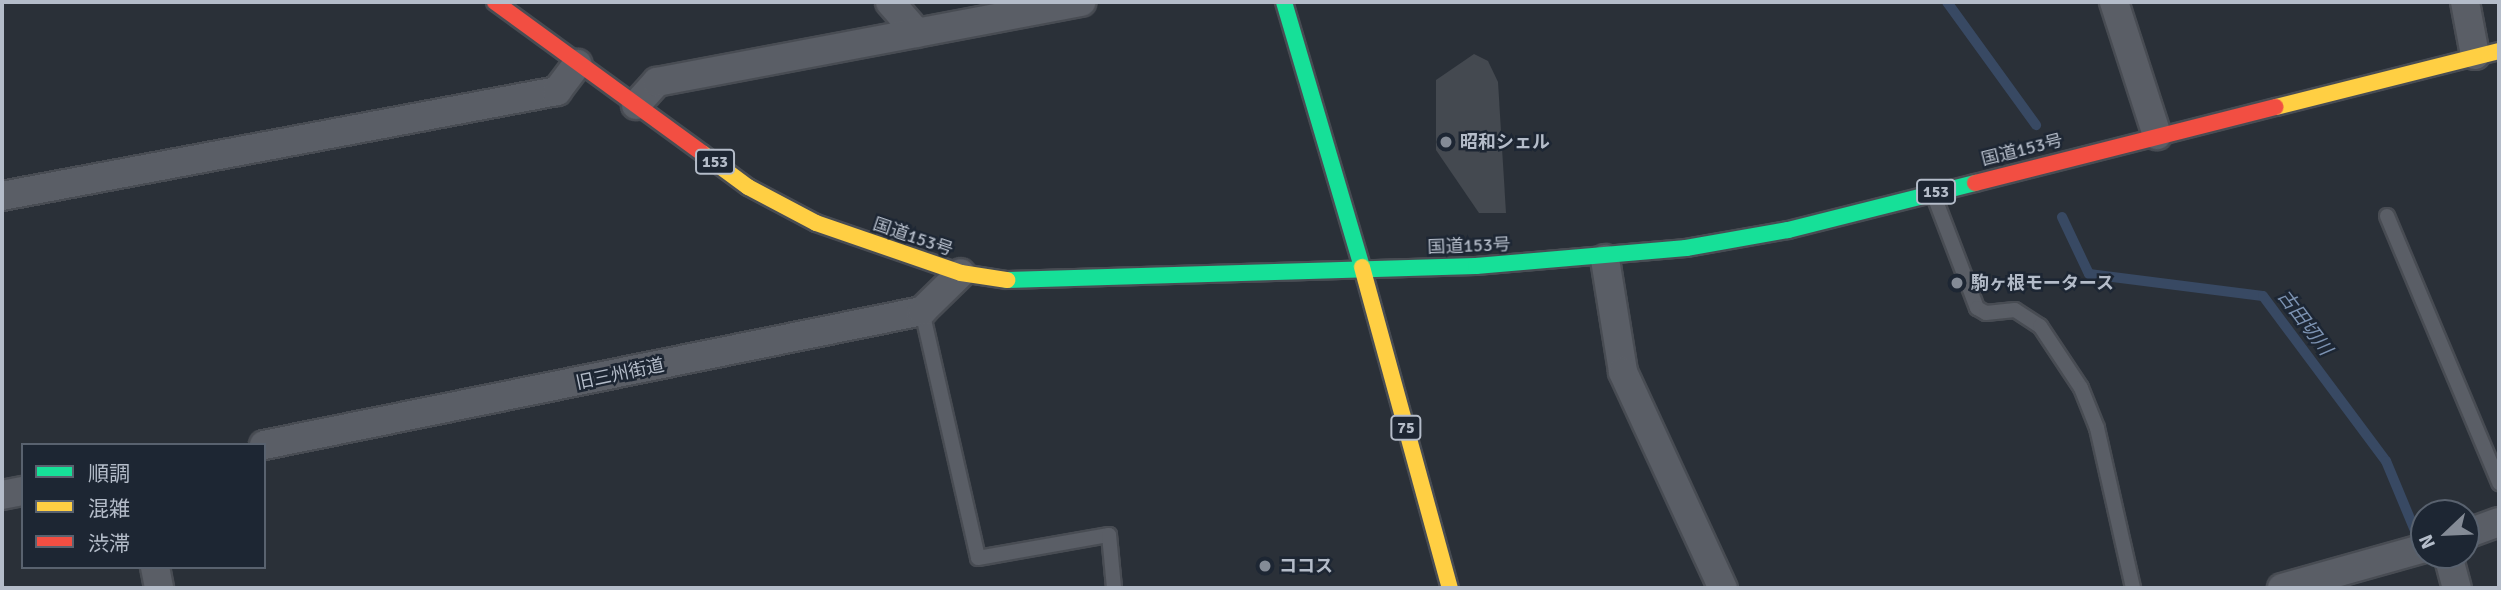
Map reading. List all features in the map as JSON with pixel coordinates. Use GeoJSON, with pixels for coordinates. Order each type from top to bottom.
{"type":"FeatureCollection","features":[{"type":"Feature","properties":{"kind":"main road","name":"国道153号"},"geometry":{"type":"LineString","coordinates":[[495,2],[748,187],[816,223],[961,273],[1070,284],[1362,267],[1605,259],[1788,230],[2487,53]]}},
{"type":"Feature","properties":{"kind":"main road"},"geometry":{"type":"LineString","coordinates":[[1284,2],[1362,267]]}},
{"type":"Feature","properties":{"kind":"main road","name":"75"},"geometry":{"type":"LineString","coordinates":[[1362,267],[1450,588]]}},
{"type":"Feature","properties":{"kind":"street"},"geometry":{"type":"LineString","coordinates":[[890,2],[917,33]]}},
{"type":"Feature","properties":{"kind":"street"},"geometry":{"type":"LineString","coordinates":[[636,105],[657,82],[1082,2]]}},
{"type":"Feature","properties":{"kind":"street"},"geometry":{"type":"LineString","coordinates":[[2114,2],[2157,135]]}},
{"type":"Feature","properties":{"kind":"street"},"geometry":{"type":"LineString","coordinates":[[2465,2],[2487,53]]}},
{"type":"Feature","properties":{"kind":"street"},"geometry":{"type":"LineString","coordinates":[[2,196],[557,91],[577,64]]}},
{"type":"Feature","properties":{"kind":"street"},"geometry":{"type":"LineString","coordinates":[[1605,259],[1623,372],[1723,588]]}},
{"type":"Feature","properties":{"kind":"street"},"geometry":{"type":"LineString","coordinates":[[922,311],[961,273]]}},
{"type":"Feature","properties":{"kind":"street","name":"旧三州街道"},"geometry":{"type":"LineString","coordinates":[[266,445],[922,311]]}},
{"type":"Feature","properties":{"kind":"street"},"geometry":{"type":"LineString","coordinates":[[2,495],[21,491]]}},
{"type":"Feature","properties":{"kind":"street"},"geometry":{"type":"LineString","coordinates":[[2480,529],[2499,522]]}},
{"type":"Feature","properties":{"kind":"street"},"geometry":{"type":"LineString","coordinates":[[2282,588],[2410,552]]}},
{"type":"Feature","properties":{"kind":"street"},"geometry":{"type":"LineString","coordinates":[[155,569],[159,588]]}},
{"type":"Feature","properties":{"kind":"street"},"geometry":{"type":"LineString","coordinates":[[2452,569],[2457,588]]}},
{"type":"Feature","properties":{"kind":"lane"},"geometry":{"type":"LineString","coordinates":[[1933,193],[1977,307],[1986,313],[2015,310],[2040,326],[2081,388],[2097,428],[2133,588]]}},
{"type":"Feature","properties":{"kind":"lane"},"geometry":{"type":"LineString","coordinates":[[2387,216],[2499,483]]}},
{"type":"Feature","properties":{"kind":"lane"},"geometry":{"type":"LineString","coordinates":[[922,311],[978,558],[1108,536],[1114,588]]}},
{"type":"Feature","properties":{"kind":"building"},"geometry":{"type":"Polygon","coordinates":[[[1474,54],[1488,61],[1498,82],[1506,213],[1479,213],[1436,150],[1436,80],[1474,54]]]}},
{"type":"Feature","properties":{"kind":"waterway","name":"古田切川"},"geometry":{"type":"LineString","coordinates":[[1947,2],[2036,125]]}},
{"type":"Feature","properties":{"kind":"waterway","name":"古田切川"},"geometry":{"type":"LineString","coordinates":[[2062,217],[2089,274],[2263,296],[2386,461],[2410,519]]}},
{"type":"Feature","properties":{"kind":"traffic: fast"},"geometry":{"type":"LineString","coordinates":[[1284,2],[1362,267]]}},
{"type":"Feature","properties":{"kind":"traffic: fast"},"geometry":{"type":"LineString","coordinates":[[1007,280],[1476,266],[1686,248],[1788,230],[1975,183]]}},
{"type":"Feature","properties":{"kind":"traffic: slow"},"geometry":{"type":"LineString","coordinates":[[2276,107],[2499,51]]}},
{"type":"Feature","properties":{"kind":"traffic: slow"},"geometry":{"type":"LineString","coordinates":[[702,153],[748,187],[816,223],[961,273],[1007,280]]}},
{"type":"Feature","properties":{"kind":"traffic: slow"},"geometry":{"type":"LineString","coordinates":[[1362,267],[1450,588]]}},
{"type":"Feature","properties":{"kind":"traffic: jam"},"geometry":{"type":"LineString","coordinates":[[495,2],[702,153]]}},
{"type":"Feature","properties":{"kind":"traffic: jam"},"geometry":{"type":"LineString","coordinates":[[1975,183],[2276,107]]}},
{"type":"Feature","properties":{"kind":"place","name":"昭和シェル"},"geometry":{"type":"Point","coordinates":[1446,142]}},
{"type":"Feature","properties":{"kind":"place","name":"駒ヶ根モータース"},"geometry":{"type":"Point","coordinates":[1957,283]}},
{"type":"Feature","properties":{"kind":"place","name":"ココス"},"geometry":{"type":"Point","coordinates":[1265,566]}}]}
